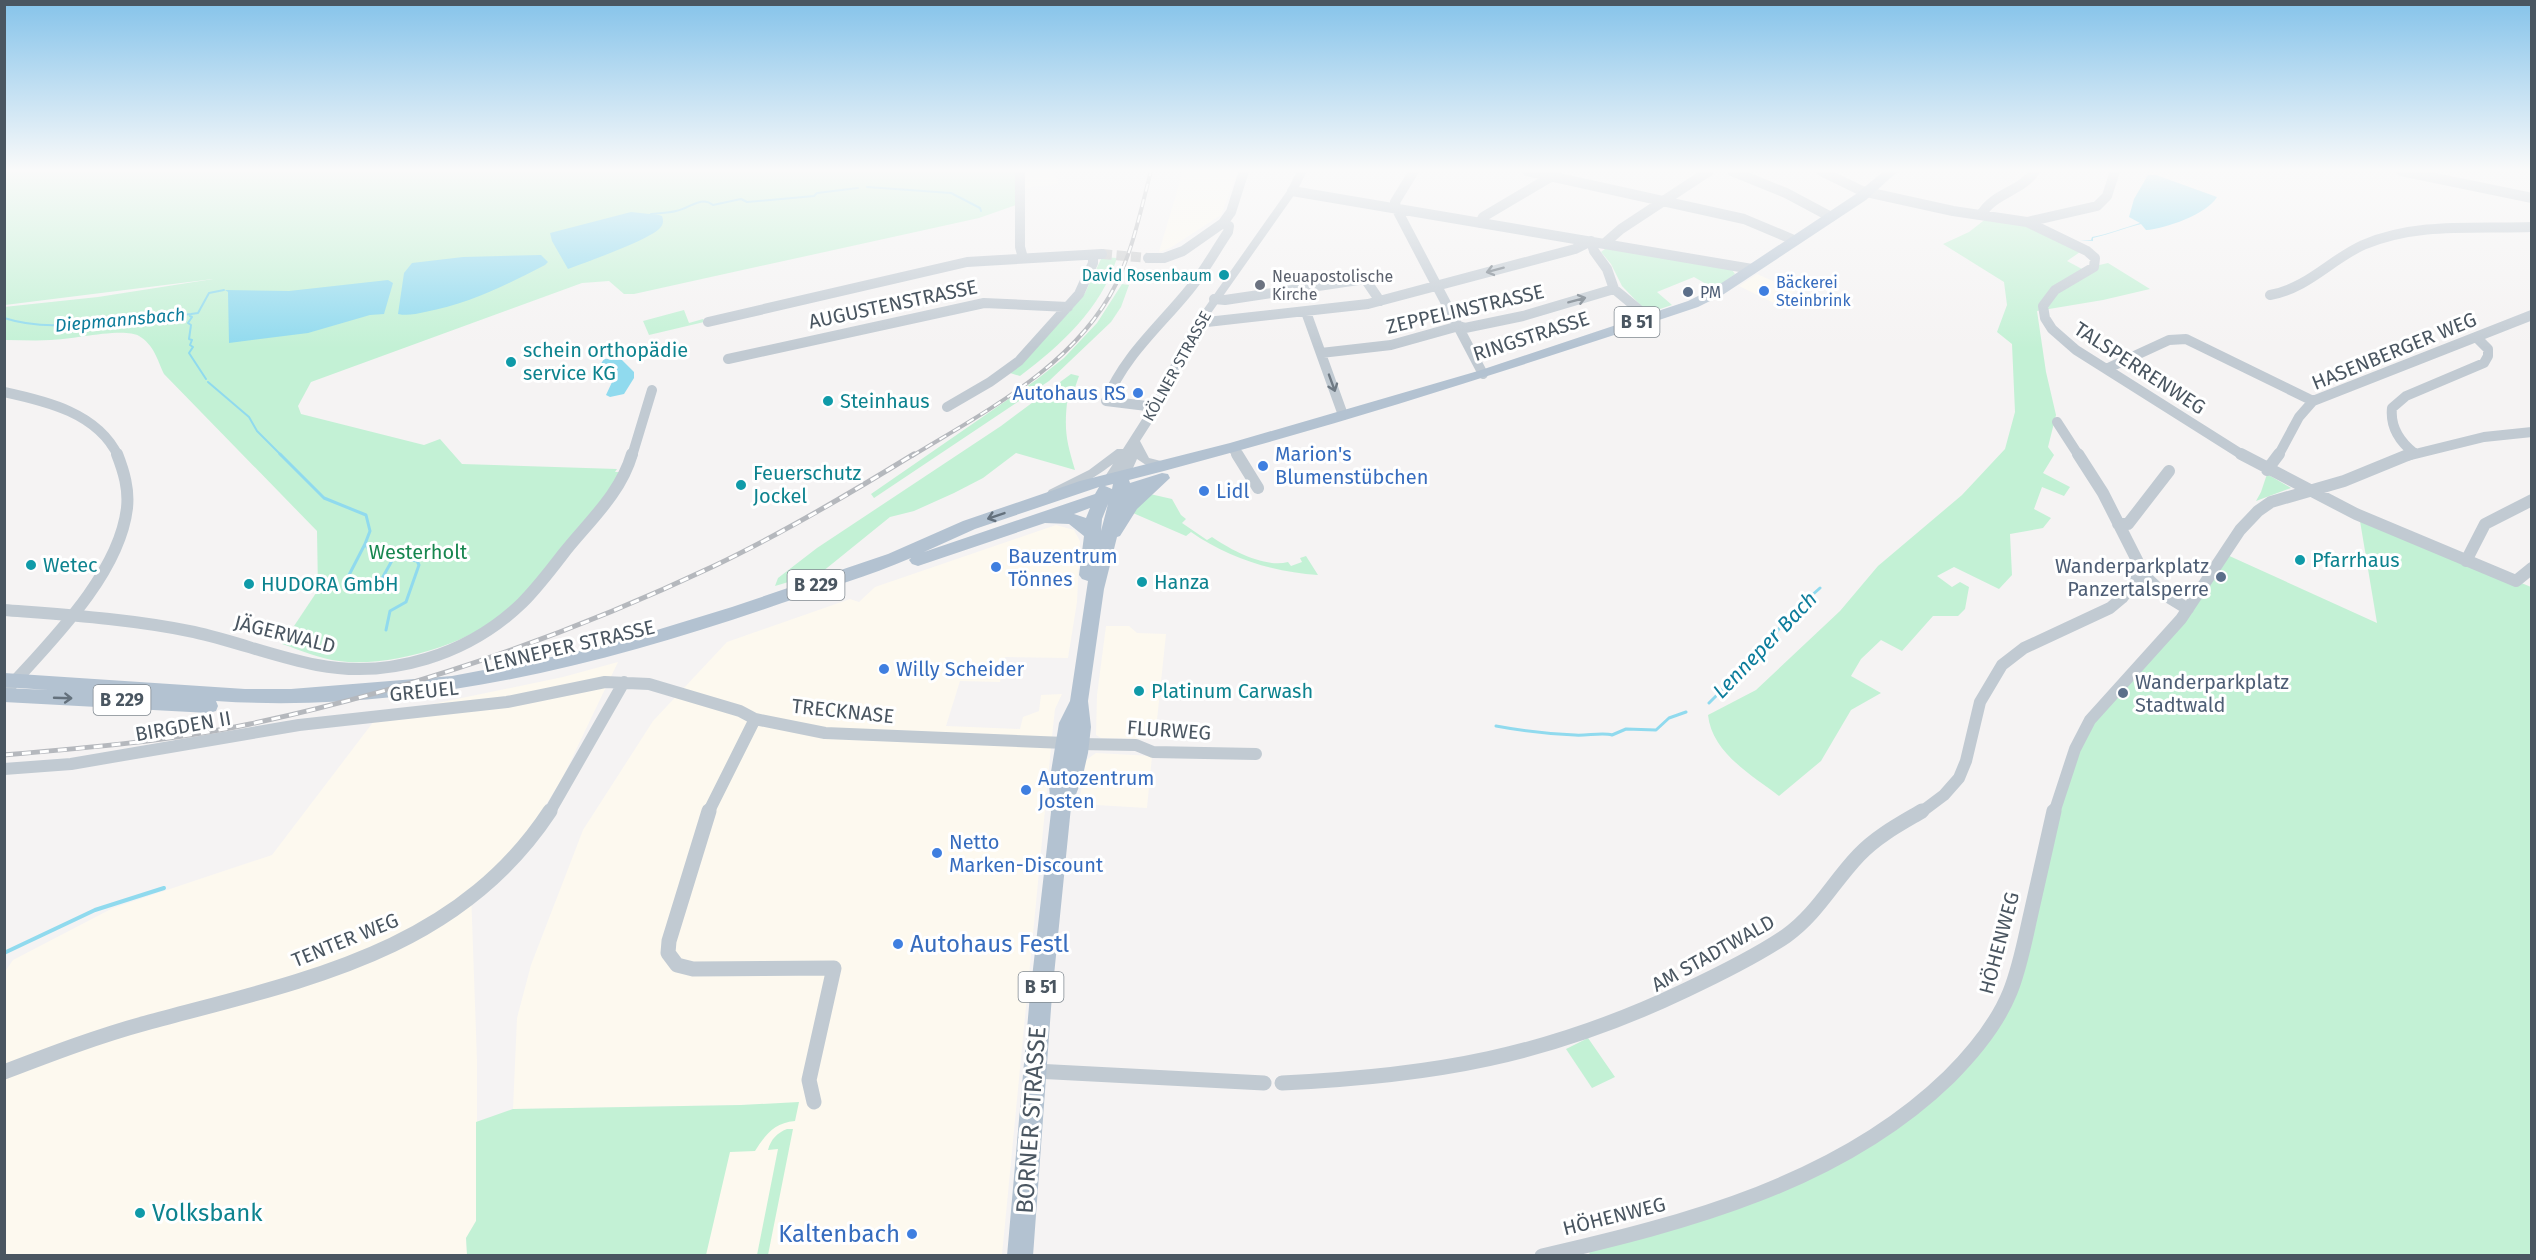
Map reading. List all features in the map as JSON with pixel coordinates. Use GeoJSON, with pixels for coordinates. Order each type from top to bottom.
{"type":"FeatureCollection","features":[{"type":"Feature","properties":{"kind":"main road","name":"RINGSTRASSE"},"geometry":{"type":"LineString","coordinates":[[1114,485],[1483,374],[1706,298],[1810,230]]}},
{"type":"Feature","properties":{"kind":"main road"},"geometry":{"type":"LineString","coordinates":[[1104,547],[1112,540],[1117,524],[1133,502],[1166,471]]}},
{"type":"Feature","properties":{"kind":"main road","name":"LENNEPER STRASSE"},"geometry":{"type":"LineString","coordinates":[[7,687],[330,706],[580,669],[695,637],[738,612],[894,558],[969,525],[1035,502],[1114,485]]}},
{"type":"Feature","properties":{"kind":"main road","name":"LENNEPER STRASSE"},"geometry":{"type":"LineString","coordinates":[[452,688],[716,625],[1000,531],[1114,485]]}},
{"type":"Feature","properties":{"kind":"main road","name":"BORNER STRASSE"},"geometry":{"type":"LineString","coordinates":[[1095,589],[1088,576],[1091,533],[1097,508],[1114,485]]}},
{"type":"Feature","properties":{"kind":"main road","name":"BORNER STRASSE"},"geometry":{"type":"LineString","coordinates":[[1020,1256],[1048,913],[1061,805],[1071,784],[1072,743],[1083,723],[1078,701],[1114,485]]}},
{"type":"Feature","properties":{"kind":"main road"},"geometry":{"type":"LineString","coordinates":[[1000,531],[1015,532],[1041,522],[1064,518],[1081,522],[1091,533]]}},
{"type":"Feature","properties":{"kind":"street"},"geometry":{"type":"LineString","coordinates":[[1020,230],[1020,247],[1023,258]]}},
{"type":"Feature","properties":{"kind":"street"},"geometry":{"type":"LineString","coordinates":[[1148,258],[1164,258],[1183,251],[1213,230]]}},
{"type":"Feature","properties":{"kind":"street"},"geometry":{"type":"LineString","coordinates":[[1155,407],[1106,401],[1111,386],[1126,360],[1190,289],[1228,230]]}},
{"type":"Feature","properties":{"kind":"street","name":"KÖLNER STRASSE"},"geometry":{"type":"LineString","coordinates":[[1114,485],[1119,462],[1135,442],[1155,407],[1198,323],[1264,230]]}},
{"type":"Feature","properties":{"kind":"street"},"geometry":{"type":"LineString","coordinates":[[1410,230],[1483,374]]}},
{"type":"Feature","properties":{"kind":"street"},"geometry":{"type":"LineString","coordinates":[[1522,230],[1752,269]]}},
{"type":"Feature","properties":{"kind":"street"},"geometry":{"type":"LineString","coordinates":[[1605,243],[1620,230]]}},
{"type":"Feature","properties":{"kind":"street"},"geometry":{"type":"LineString","coordinates":[[1773,230],[1794,240]]}},
{"type":"Feature","properties":{"kind":"street","name":"TALSPERRENWEG"},"geometry":{"type":"LineString","coordinates":[[2043,230],[2095,258],[2094,267],[2049,296],[2043,311],[2050,326],[2062,338],[2106,369],[2267,470],[2310,492],[2516,581],[2532,568]]}},
{"type":"Feature","properties":{"kind":"street"},"geometry":{"type":"LineString","coordinates":[[2270,295],[2280,294],[2301,282],[2311,280],[2361,246],[2402,232],[2420,230]]}},
{"type":"Feature","properties":{"kind":"street"},"geometry":{"type":"LineString","coordinates":[[1198,323],[1306,312],[1380,301],[1575,249],[1591,241]]}},
{"type":"Feature","properties":{"kind":"street"},"geometry":{"type":"LineString","coordinates":[[1591,241],[1594,251],[1607,269],[1614,289],[1649,318]]}},
{"type":"Feature","properties":{"kind":"street"},"geometry":{"type":"LineString","coordinates":[[708,322],[923,274],[955,264],[1098,255],[1083,287],[1068,307],[1012,367],[947,407]]}},
{"type":"Feature","properties":{"kind":"street"},"geometry":{"type":"LineString","coordinates":[[1214,299],[1236,298],[1365,279],[1380,301]]}},
{"type":"Feature","properties":{"kind":"street","name":"ZEPPELINSTRASSE"},"geometry":{"type":"LineString","coordinates":[[1321,353],[1390,345],[1459,326],[1465,328],[1514,318],[1614,289]]}},
{"type":"Feature","properties":{"kind":"street","name":"AUGUSTENSTRASSE"},"geometry":{"type":"LineString","coordinates":[[728,359],[984,303],[1068,307]]}},
{"type":"Feature","properties":{"kind":"street"},"geometry":{"type":"LineString","coordinates":[[1306,312],[1343,415]]}},
{"type":"Feature","properties":{"kind":"street","name":"HASENBERGER WEG"},"geometry":{"type":"LineString","coordinates":[[2267,470],[2280,453],[2293,424],[2313,401],[2532,315]]}},
{"type":"Feature","properties":{"kind":"street"},"geometry":{"type":"LineString","coordinates":[[2414,453],[2398,438],[2390,416],[2392,408],[2406,396],[2484,363],[2489,357],[2489,350],[2483,341],[2477,338]]}},
{"type":"Feature","properties":{"kind":"street"},"geometry":{"type":"LineString","coordinates":[[2106,369],[2169,340],[2184,339],[2199,344],[2313,401]]}},
{"type":"Feature","properties":{"kind":"street","name":"JÄGERWALD"},"geometry":{"type":"LineString","coordinates":[[4,610],[74,615],[193,632],[317,666],[360,669],[403,664],[426,658],[469,641],[511,613],[523,602],[611,496],[626,474],[652,390]]}},
{"type":"Feature","properties":{"kind":"street"},"geometry":{"type":"LineString","coordinates":[[4,392],[44,400],[84,417],[113,444],[122,463],[127,489],[122,527],[101,577],[74,615],[7,687]]}},
{"type":"Feature","properties":{"kind":"street"},"geometry":{"type":"LineString","coordinates":[[2057,422],[2103,493],[2145,576],[2165,595],[2188,609]]}},
{"type":"Feature","properties":{"kind":"street","name":"HÖHENWEG"},"geometry":{"type":"LineString","coordinates":[[1542,1256],[1679,1222],[1763,1194],[1823,1167],[1848,1152],[1899,1119],[1951,1076],[1976,1050],[1994,1024],[2012,988],[2055,807],[2075,749],[2090,720],[2114,689],[2188,609],[2240,530],[2258,511],[2271,502],[2344,481],[2414,453],[2484,437],[2532,432]]}},
{"type":"Feature","properties":{"kind":"street"},"geometry":{"type":"LineString","coordinates":[[1035,502],[1093,473],[1135,442],[1142,460],[1166,471]]}},
{"type":"Feature","properties":{"kind":"street"},"geometry":{"type":"LineString","coordinates":[[1227,450],[1258,488]]}},
{"type":"Feature","properties":{"kind":"street"},"geometry":{"type":"LineString","coordinates":[[2118,524],[2128,524],[2169,471]]}},
{"type":"Feature","properties":{"kind":"street"},"geometry":{"type":"LineString","coordinates":[[2466,561],[2485,524],[2532,501]]}},
{"type":"Feature","properties":{"kind":"street","name":"AM STADTWALD"},"geometry":{"type":"LineString","coordinates":[[1282,1083],[1410,1076],[1504,1059],[1548,1047],[1649,1010],[1762,951],[1799,926],[1840,875],[1868,845],[1939,800],[1952,786],[1969,755],[1975,714],[1982,696],[2003,664],[2022,649],[2109,609],[2123,597],[2138,577],[2145,576]]}},
{"type":"Feature","properties":{"kind":"street","name":"TRECKNASE"},"geometry":{"type":"LineString","coordinates":[[624,682],[649,684],[740,711],[755,719],[825,733],[1072,743]]}},
{"type":"Feature","properties":{"kind":"street","name":"GREUEL"},"geometry":{"type":"LineString","coordinates":[[368,716],[507,702],[587,684],[624,682]]}},
{"type":"Feature","properties":{"kind":"street","name":"TENTER WEG"},"geometry":{"type":"LineString","coordinates":[[4,1072],[97,1038],[332,972],[385,951],[447,915],[488,884],[530,840],[557,803],[624,682]]}},
{"type":"Feature","properties":{"kind":"street","name":"BIRGDEN II"},"geometry":{"type":"LineString","coordinates":[[4,769],[89,762],[278,729],[368,716]]}},
{"type":"Feature","properties":{"kind":"street"},"geometry":{"type":"LineString","coordinates":[[755,719],[706,818],[669,941],[668,953],[677,965],[693,969],[834,968],[809,1080],[814,1102]]}},
{"type":"Feature","properties":{"kind":"street","name":"FLURWEG"},"geometry":{"type":"LineString","coordinates":[[1072,743],[1136,745],[1153,752],[1256,754]]}},
{"type":"Feature","properties":{"kind":"street"},"geometry":{"type":"LineString","coordinates":[[1035,1071],[1264,1083]]}},
{"type":"Feature","properties":{"kind":"shaded area"},"geometry":{"type":"Polygon","coordinates":[[[1166,230],[1198,230],[1170,248],[1159,252],[1166,230]]]}},
{"type":"Feature","properties":{"kind":"shaded area"},"geometry":{"type":"Polygon","coordinates":[[[1757,274],[1795,291],[1778,305],[1739,286],[1757,274]]]}},
{"type":"Feature","properties":{"kind":"shaded area"},"geometry":{"type":"Polygon","coordinates":[[[1056,525],[1074,530],[1080,541],[1077,602],[1068,658],[1005,657],[1000,682],[960,681],[946,726],[1020,729],[1023,717],[1039,711],[1041,695],[1062,694],[1055,709],[1053,727],[1002,1255],[564,1255],[791,1104],[513,1109],[517,1018],[531,965],[583,830],[653,721],[727,642],[850,599],[859,602],[875,587],[1056,525]]]}},
{"type":"Feature","properties":{"kind":"shaded area"},"geometry":{"type":"Polygon","coordinates":[[[1106,626],[1129,626],[1137,633],[1166,634],[1155,739],[1101,738],[1096,735],[1097,695],[1106,626]]]}},
{"type":"Feature","properties":{"kind":"shaded area"},"geometry":{"type":"Polygon","coordinates":[[[618,662],[562,779],[528,833],[471,891],[477,1061],[477,1192],[476,1221],[466,1238],[467,1255],[5,1256],[4,973],[13,960],[113,908],[272,855],[374,721],[423,706],[563,677],[618,662]]]}},
{"type":"Feature","properties":{"kind":"shaded area"},"geometry":{"type":"Polygon","coordinates":[[[1096,753],[1152,756],[1147,808],[1079,804],[1086,760],[1096,753]]]}},
{"type":"Feature","properties":{"kind":"green space","name":"Westerholt"},"geometry":{"type":"Polygon","coordinates":[[[5,230],[925,230],[634,294],[624,294],[609,281],[582,283],[311,382],[298,406],[301,414],[424,445],[440,439],[462,464],[617,469],[615,472],[620,472],[622,477],[539,579],[493,622],[452,643],[429,651],[382,661],[339,661],[282,644],[318,590],[317,531],[164,374],[154,353],[144,340],[139,336],[121,333],[60,339],[5,340],[4,307],[98,297],[213,279],[5,305],[5,230]]]}},
{"type":"Feature","properties":{"kind":"green space"},"geometry":{"type":"Polygon","coordinates":[[[1972,230],[2033,230],[2080,252],[2067,261],[2082,269],[2108,263],[2150,289],[2103,300],[2037,311],[2046,372],[2056,415],[2048,447],[2054,455],[2043,473],[2070,487],[2064,496],[2042,487],[2034,509],[2051,518],[2043,528],[2010,534],[2012,575],[1999,589],[1954,567],[1937,576],[1952,587],[1960,582],[1969,587],[1965,609],[1958,616],[1933,616],[1902,651],[1881,640],[1861,659],[1851,676],[1881,693],[1851,710],[1821,761],[1779,796],[1725,752],[1711,729],[1708,715],[1756,690],[1840,611],[1878,566],[1962,495],[2005,449],[2015,412],[2012,344],[1997,332],[2007,305],[2004,282],[1943,244],[1972,230]]]}},
{"type":"Feature","properties":{"kind":"green space"},"geometry":{"type":"Polygon","coordinates":[[[1609,246],[1730,267],[1735,274],[1715,289],[1694,277],[1657,292],[1672,305],[1648,313],[1622,286],[1611,264],[1601,252],[1609,246]]]}},
{"type":"Feature","properties":{"kind":"green space"},"geometry":{"type":"Polygon","coordinates":[[[1102,257],[1117,258],[1110,277],[1090,310],[1065,338],[1036,364],[1020,376],[1010,373],[1085,293],[1102,257]]]}},
{"type":"Feature","properties":{"kind":"green space"},"geometry":{"type":"Polygon","coordinates":[[[1122,284],[1129,285],[1121,307],[1111,322],[1049,381],[874,498],[871,494],[1036,380],[1064,358],[1097,323],[1122,284]]]}},
{"type":"Feature","properties":{"kind":"green space"},"geometry":{"type":"Polygon","coordinates":[[[684,310],[689,323],[703,319],[704,322],[649,335],[643,321],[684,310]]]}},
{"type":"Feature","properties":{"kind":"green space"},"geometry":{"type":"Polygon","coordinates":[[[1071,374],[1079,376],[1071,399],[1067,403],[1066,413],[1067,437],[1075,470],[1016,453],[983,478],[954,493],[914,511],[890,517],[822,572],[775,586],[778,578],[817,548],[1001,426],[1071,374]]]}},
{"type":"Feature","properties":{"kind":"green space"},"geometry":{"type":"Polygon","coordinates":[[[2267,474],[2291,488],[2256,501],[2261,492],[2267,474]]]}},
{"type":"Feature","properties":{"kind":"green space"},"geometry":{"type":"Polygon","coordinates":[[[1150,494],[1172,499],[1181,515],[1186,519],[1182,523],[1207,540],[1212,537],[1248,557],[1269,562],[1288,562],[1291,566],[1302,562],[1300,558],[1306,556],[1318,575],[1284,571],[1252,562],[1220,549],[1191,532],[1186,536],[1133,513],[1150,494]]]}},
{"type":"Feature","properties":{"kind":"green space"},"geometry":{"type":"Polygon","coordinates":[[[2359,515],[2531,587],[2531,1255],[1590,1256],[1588,1245],[1742,1201],[1899,1119],[2000,1014],[2055,807],[2090,720],[2181,619],[2225,554],[2377,623],[2359,515]]]}},
{"type":"Feature","properties":{"kind":"green space"},"geometry":{"type":"Polygon","coordinates":[[[1588,1038],[1615,1077],[1592,1088],[1566,1049],[1588,1038]]]}},
{"type":"Feature","properties":{"kind":"green space"},"geometry":{"type":"Polygon","coordinates":[[[799,1102],[795,1121],[781,1124],[771,1130],[755,1151],[730,1152],[706,1255],[467,1255],[466,1238],[476,1221],[476,1122],[513,1109],[799,1102]]]}},
{"type":"Feature","properties":{"kind":"green space"},"geometry":{"type":"Polygon","coordinates":[[[787,1129],[793,1129],[768,1255],[757,1255],[778,1149],[768,1150],[775,1137],[787,1129]]]}},
{"type":"Feature","properties":{"kind":"water"},"geometry":{"type":"Polygon","coordinates":[[[562,230],[658,230],[616,251],[568,269],[550,233],[562,230]]]}},
{"type":"Feature","properties":{"kind":"water"},"geometry":{"type":"Polygon","coordinates":[[[2121,230],[2093,238],[2093,241],[2080,240],[2091,240],[2092,237],[2121,230]]]}},
{"type":"Feature","properties":{"kind":"water"},"geometry":{"type":"Polygon","coordinates":[[[541,255],[548,262],[545,265],[487,293],[441,309],[405,315],[398,314],[404,273],[412,263],[463,257],[541,255]]]}},
{"type":"Feature","properties":{"kind":"water"},"geometry":{"type":"Polygon","coordinates":[[[388,280],[393,283],[384,314],[370,315],[308,333],[229,343],[228,292],[225,290],[289,291],[388,280]]]}},
{"type":"Feature","properties":{"kind":"water"},"geometry":{"type":"Polygon","coordinates":[[[620,358],[634,372],[634,378],[624,394],[610,397],[606,395],[613,380],[597,370],[604,359],[620,358]]]}},
{"type":"Feature","properties":{"kind":"waterway","name":"Diepmannsbach"},"geometry":{"type":"LineString","coordinates":[[4,318],[39,325],[55,325],[88,323],[139,315],[191,314],[198,313],[209,293],[224,290]]}},
{"type":"Feature","properties":{"kind":"waterway"},"geometry":{"type":"LineString","coordinates":[[190,316],[192,317],[188,323],[191,325],[189,339],[192,340],[190,345],[193,347],[189,353],[206,379]]}},
{"type":"Feature","properties":{"kind":"waterway"},"geometry":{"type":"LineString","coordinates":[[208,382],[249,417],[257,431],[324,498],[366,515],[370,531],[365,544]]}},
{"type":"Feature","properties":{"kind":"waterway"},"geometry":{"type":"LineString","coordinates":[[349,575],[365,544]]}},
{"type":"Feature","properties":{"kind":"waterway"},"geometry":{"type":"LineString","coordinates":[[365,544],[367,547],[394,557]]}},
{"type":"Feature","properties":{"kind":"waterway"},"geometry":{"type":"LineString","coordinates":[[375,591],[394,557]]}},
{"type":"Feature","properties":{"kind":"waterway"},"geometry":{"type":"LineString","coordinates":[[386,630],[390,611],[406,602],[419,565],[417,561],[394,557]]}},
{"type":"Feature","properties":{"kind":"waterway","name":"Lenneper Bach"},"geometry":{"type":"LineString","coordinates":[[1709,703],[1762,650],[1791,614],[1820,588]]}},
{"type":"Feature","properties":{"kind":"waterway","name":"Lenneper Bach"},"geometry":{"type":"LineString","coordinates":[[1496,726],[1555,734],[1612,735],[1626,729],[1656,730],[1669,718],[1686,712]]}},
{"type":"Feature","properties":{"kind":"waterway"},"geometry":{"type":"LineString","coordinates":[[4,953],[95,910],[164,888]]}},
{"type":"Feature","properties":{"kind":"tunnel"},"geometry":{"type":"LineString","coordinates":[[1102,254],[1148,258]]}},
{"type":"Feature","properties":{"kind":"railway"},"geometry":{"type":"LineString","coordinates":[[912,456],[1027,384],[1078,339],[1099,313],[1116,284],[1136,230]]}},
{"type":"Feature","properties":{"kind":"railway"},"geometry":{"type":"LineString","coordinates":[[4,755],[97,747],[220,730],[370,695],[487,659],[602,615],[714,566],[816,513],[914,454]]}},
{"type":"Feature","properties":{"kind":"place","name":"David Rosenbaum"},"geometry":{"type":"Point","coordinates":[1224,275]}},
{"type":"Feature","properties":{"kind":"place","name":"Neuapostolische Kirche"},"geometry":{"type":"Point","coordinates":[1260,285]}},
{"type":"Feature","properties":{"kind":"place","name":"Bäckerei Steinbrink"},"geometry":{"type":"Point","coordinates":[1764,291]}},
{"type":"Feature","properties":{"kind":"place","name":"PM"},"geometry":{"type":"Point","coordinates":[1688,292]}},
{"type":"Feature","properties":{"kind":"place","name":"schein orthopädie service KG"},"geometry":{"type":"Point","coordinates":[511,362]}},
{"type":"Feature","properties":{"kind":"place","name":"Autohaus RS"},"geometry":{"type":"Point","coordinates":[1138,393]}},
{"type":"Feature","properties":{"kind":"place","name":"Steinhaus"},"geometry":{"type":"Point","coordinates":[828,401]}},
{"type":"Feature","properties":{"kind":"place","name":"Marion's Blumenstübchen"},"geometry":{"type":"Point","coordinates":[1263,466]}},
{"type":"Feature","properties":{"kind":"place","name":"Feuerschutz Jockel"},"geometry":{"type":"Point","coordinates":[741,485]}},
{"type":"Feature","properties":{"kind":"place","name":"Lidl"},"geometry":{"type":"Point","coordinates":[1204,491]}},
{"type":"Feature","properties":{"kind":"place","name":"Pfarrhaus"},"geometry":{"type":"Point","coordinates":[2300,560]}},
{"type":"Feature","properties":{"kind":"place","name":"Wetec"},"geometry":{"type":"Point","coordinates":[31,565]}},
{"type":"Feature","properties":{"kind":"place","name":"Bauzentrum Tönnes"},"geometry":{"type":"Point","coordinates":[996,567]}},
{"type":"Feature","properties":{"kind":"place","name":"Wanderparkplatz Panzertalsperre"},"geometry":{"type":"Point","coordinates":[2221,577]}},
{"type":"Feature","properties":{"kind":"place","name":"Hanza"},"geometry":{"type":"Point","coordinates":[1142,582]}},
{"type":"Feature","properties":{"kind":"place","name":"HUDORA GmbH"},"geometry":{"type":"Point","coordinates":[249,584]}},
{"type":"Feature","properties":{"kind":"place","name":"Willy Scheider"},"geometry":{"type":"Point","coordinates":[884,669]}},
{"type":"Feature","properties":{"kind":"place","name":"Platinum Carwash"},"geometry":{"type":"Point","coordinates":[1139,691]}},
{"type":"Feature","properties":{"kind":"place","name":"Wanderparkplatz Stadtwald"},"geometry":{"type":"Point","coordinates":[2123,693]}},
{"type":"Feature","properties":{"kind":"place","name":"Autozentrum Josten"},"geometry":{"type":"Point","coordinates":[1026,790]}},
{"type":"Feature","properties":{"kind":"place","name":"Netto Marken-Discount"},"geometry":{"type":"Point","coordinates":[937,853]}},
{"type":"Feature","properties":{"kind":"place","name":"Autohaus Festl"},"geometry":{"type":"Point","coordinates":[898,944]}},
{"type":"Feature","properties":{"kind":"place","name":"Volksbank"},"geometry":{"type":"Point","coordinates":[140,1213]}},
{"type":"Feature","properties":{"kind":"place","name":"Kaltenbach"},"geometry":{"type":"Point","coordinates":[912,1234]}}]}
